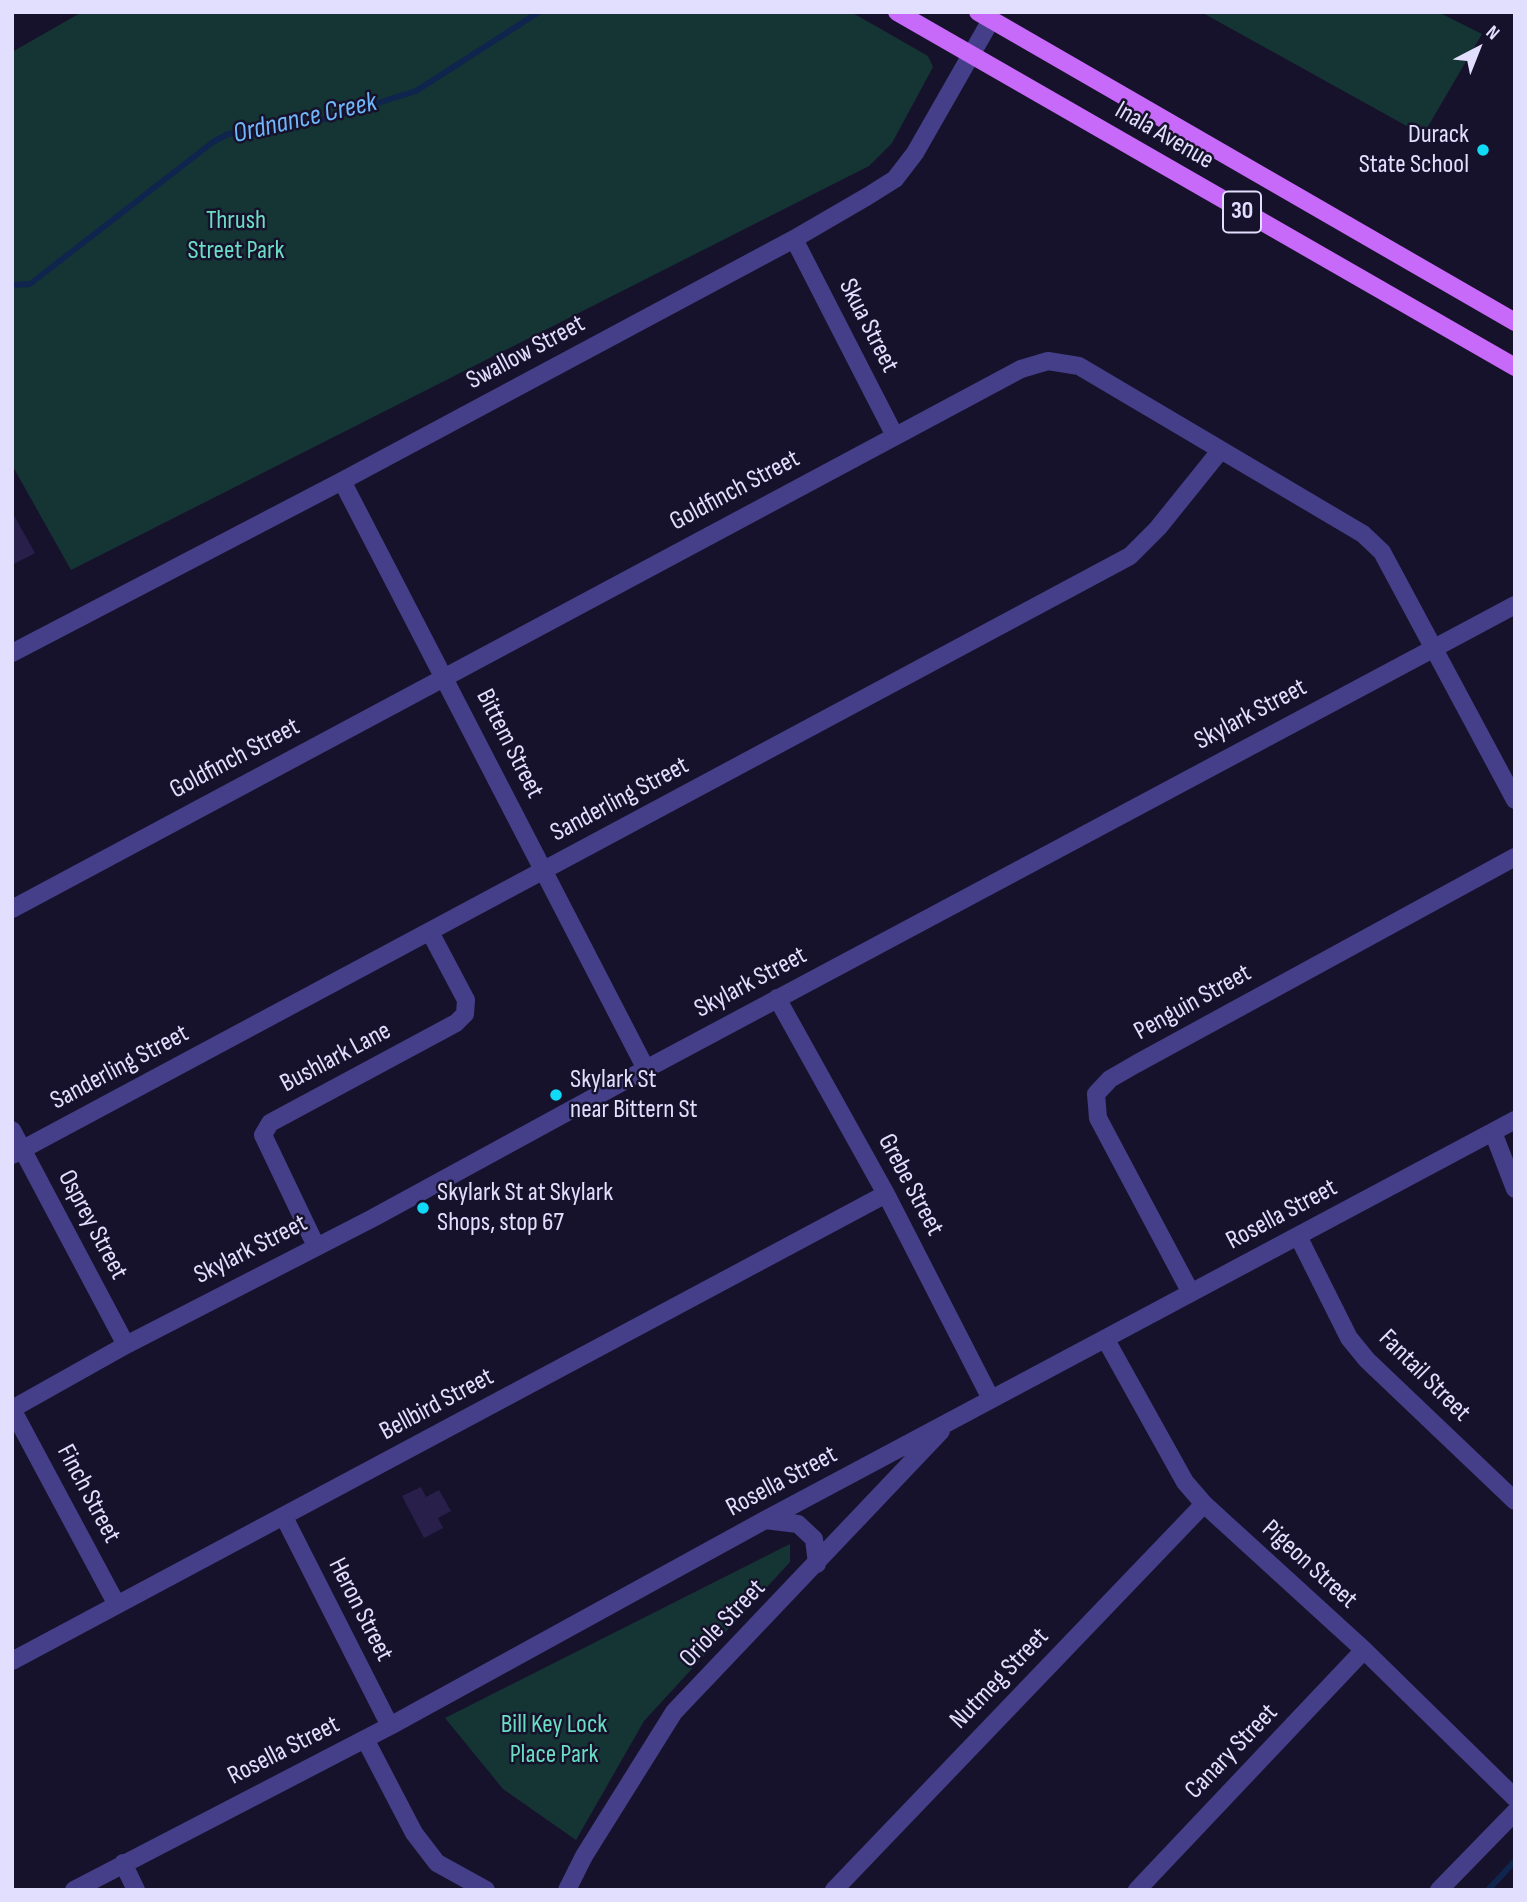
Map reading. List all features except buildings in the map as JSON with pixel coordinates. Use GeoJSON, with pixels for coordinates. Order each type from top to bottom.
{"type":"FeatureCollection","features":[{"type":"Feature","properties":{"kind":"main road","name":"Inala Avenue"},"geometry":{"type":"LineString","coordinates":[[897,12],[1515,367]]}},
{"type":"Feature","properties":{"kind":"main road","name":"Inala Avenue"},"geometry":{"type":"LineString","coordinates":[[984,16],[1515,322]]}},
{"type":"Feature","properties":{"kind":"street","name":"Swallow Street"},"geometry":{"type":"LineString","coordinates":[[12,653],[342,481],[794,239],[895,179],[915,153],[970,55],[984,16]]}},
{"type":"Feature","properties":{"kind":"street","name":"Skua Street"},"geometry":{"type":"LineString","coordinates":[[794,239],[895,436]]}},
{"type":"Feature","properties":{"kind":"street","name":"Goldfinch Street"},"geometry":{"type":"LineString","coordinates":[[12,909],[1021,369],[1048,360],[1079,366],[1363,534],[1382,552],[1515,800]]}},
{"type":"Feature","properties":{"kind":"street","name":"Sanderling Street"},"geometry":{"type":"LineString","coordinates":[[17,1152],[1130,556],[1158,528],[1220,451]]}},
{"type":"Feature","properties":{"kind":"street","name":"Bittem Street"},"geometry":{"type":"LineString","coordinates":[[342,481],[646,1069]]}},
{"type":"Feature","properties":{"kind":"street","name":"Skylark Street"},"geometry":{"type":"LineString","coordinates":[[12,1409],[125,1345],[373,1218],[777,998],[1515,605]]}},
{"type":"Feature","properties":{"kind":"street","name":"Penguin Street"},"geometry":{"type":"LineString","coordinates":[[1191,1293],[1098,1118],[1096,1094],[1110,1079],[1136,1064],[1515,857]]}},
{"type":"Feature","properties":{"kind":"street","name":"Bushlark Lane"},"geometry":{"type":"LineString","coordinates":[[316,1246],[263,1135],[270,1123],[456,1023],[465,1014],[466,1000],[430,932]]}},
{"type":"Feature","properties":{"kind":"street","name":"Grebe Street"},"geometry":{"type":"LineString","coordinates":[[777,998],[886,1194],[991,1399]]}},
{"type":"Feature","properties":{"kind":"street","name":"Rosella Street"},"geometry":{"type":"LineString","coordinates":[[74,1890],[390,1726],[765,1520],[1515,1120]]}},
{"type":"Feature","properties":{"kind":"street","name":"Osprey Street"},"geometry":{"type":"LineString","coordinates":[[12,1130],[17,1152],[125,1345]]}},
{"type":"Feature","properties":{"kind":"street"},"geometry":{"type":"LineString","coordinates":[[1493,1132],[1515,1189]]}},
{"type":"Feature","properties":{"kind":"street","name":"Bellbird Street"},"geometry":{"type":"LineString","coordinates":[[12,1661],[886,1194]]}},
{"type":"Feature","properties":{"kind":"street","name":"Fantail Street"},"geometry":{"type":"LineString","coordinates":[[1298,1236],[1349,1338],[1367,1360],[1515,1501]]}},
{"type":"Feature","properties":{"kind":"street","name":"Pigeon Street"},"geometry":{"type":"LineString","coordinates":[[1106,1340],[1185,1482],[1204,1504],[1364,1650],[1515,1798]]}},
{"type":"Feature","properties":{"kind":"street","name":"Finch Street"},"geometry":{"type":"LineString","coordinates":[[12,1409],[117,1605]]}},
{"type":"Feature","properties":{"kind":"street","name":"Oriole Street"},"geometry":{"type":"LineString","coordinates":[[568,1890],[584,1856],[674,1712],[950,1422]]}},
{"type":"Feature","properties":{"kind":"street","name":"Nutmeg Street"},"geometry":{"type":"LineString","coordinates":[[834,1890],[1204,1504]]}},
{"type":"Feature","properties":{"kind":"street","name":"Heron Street"},"geometry":{"type":"LineString","coordinates":[[284,1517],[390,1726]]}},
{"type":"Feature","properties":{"kind":"street"},"geometry":{"type":"LineString","coordinates":[[765,1520],[798,1524],[814,1539],[817,1564]]}},
{"type":"Feature","properties":{"kind":"street","name":"Canary Street"},"geometry":{"type":"LineString","coordinates":[[1137,1890],[1364,1650]]}},
{"type":"Feature","properties":{"kind":"street"},"geometry":{"type":"LineString","coordinates":[[365,1739],[414,1833],[437,1863],[486,1890]]}},
{"type":"Feature","properties":{"kind":"street"},"geometry":{"type":"LineString","coordinates":[[1439,1890],[1515,1812]]}},
{"type":"Feature","properties":{"kind":"street"},"geometry":{"type":"LineString","coordinates":[[123,1863],[136,1890]]}},
{"type":"Feature","properties":{"kind":"green space","name":"Thrush Street Park"},"geometry":{"type":"Polygon","coordinates":[[[82,12],[851,12],[928,56],[933,67],[892,143],[869,166],[71,570],[12,465],[12,52],[82,12]]]}},
{"type":"Feature","properties":{"kind":"green space"},"geometry":{"type":"Polygon","coordinates":[[[1201,12],[1438,12],[1482,34],[1423,135],[1201,12]]]}},
{"type":"Feature","properties":{"kind":"green space","name":"Bill Key Lock Place Park"},"geometry":{"type":"Polygon","coordinates":[[[790,1544],[790,1562],[644,1721],[576,1840],[503,1789],[445,1718],[790,1544]]]}},
{"type":"Feature","properties":{"kind":"waterway","name":"Ordnance Creek"},"geometry":{"type":"LineString","coordinates":[[12,285],[30,284],[213,142],[228,134],[330,118],[416,91],[539,12]]}},
{"type":"Feature","properties":{"kind":"waterway"},"geometry":{"type":"LineString","coordinates":[[1488,1890],[1515,1861]]}},
{"type":"Feature","properties":{"kind":"place","name":"Durack State School"},"geometry":{"type":"Point","coordinates":[1483,150]}},
{"type":"Feature","properties":{"kind":"place","name":"Skylark St near Bittern St"},"geometry":{"type":"Point","coordinates":[556,1095]}},
{"type":"Feature","properties":{"kind":"place","name":"Skylark St at Skylark Shops, stop 67"},"geometry":{"type":"Point","coordinates":[423,1208]}}]}
